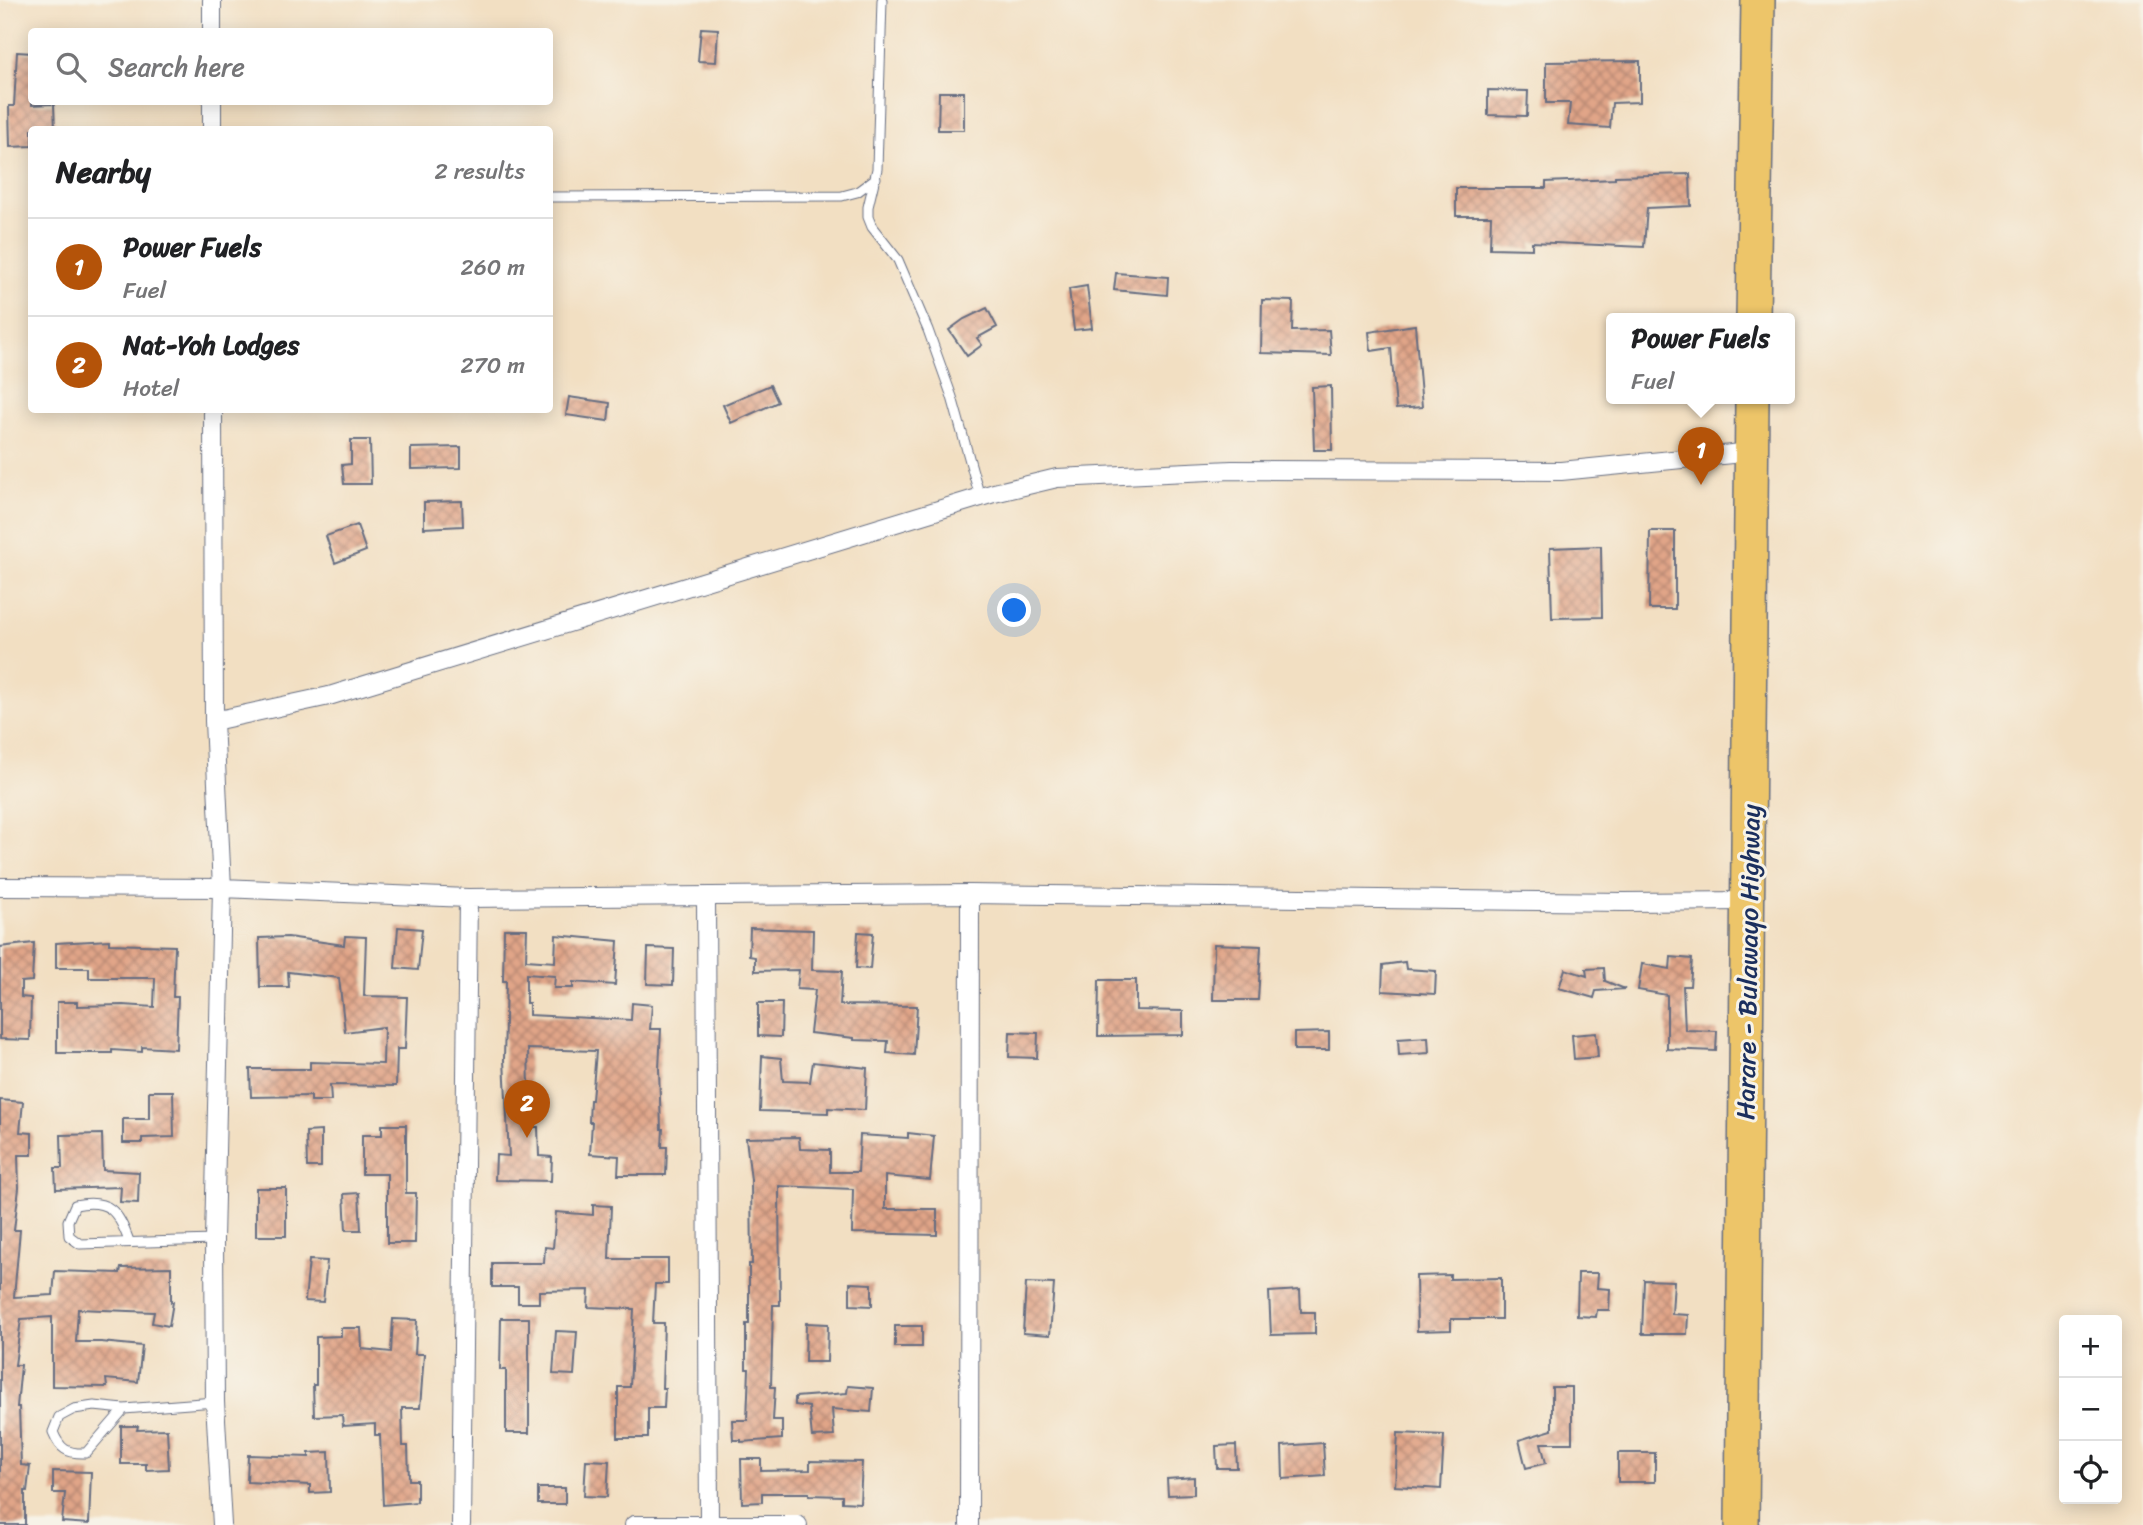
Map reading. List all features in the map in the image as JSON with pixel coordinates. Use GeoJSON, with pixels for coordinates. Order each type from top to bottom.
{"type":"FeatureCollection","features":[{"type":"Feature","properties":{"kind":"highway"},"geometry":{"type":"LineString","coordinates":[[1753,313],[1758,0]]}},
{"type":"Feature","properties":{"kind":"highway","name":"Harare - Bulawayo Highway"},"geometry":{"type":"LineString","coordinates":[[1742,1525],[1752,404]]}},
{"type":"Feature","properties":{"kind":"street"},"geometry":{"type":"LineString","coordinates":[[212,0],[212,28]]}},
{"type":"Feature","properties":{"kind":"street"},"geometry":{"type":"LineString","coordinates":[[212,105],[212,126]]}},
{"type":"Feature","properties":{"kind":"street"},"geometry":{"type":"LineString","coordinates":[[213,413],[214,721],[222,888],[214,1240],[215,1402],[222,1525]]}},
{"type":"Feature","properties":{"kind":"street"},"geometry":{"type":"LineString","coordinates":[[214,721],[329,696],[980,497],[1057,478],[1232,470],[1561,471],[1752,452]]}},
{"type":"Feature","properties":{"kind":"street"},"geometry":{"type":"LineString","coordinates":[[0,887],[222,888],[468,898],[970,894],[1624,902],[1749,901]]}},
{"type":"Feature","properties":{"kind":"street"},"geometry":{"type":"LineString","coordinates":[[969,1525],[970,894]]}},
{"type":"Feature","properties":{"kind":"street"},"geometry":{"type":"LineString","coordinates":[[706,897],[709,1524]]}},
{"type":"Feature","properties":{"kind":"street"},"geometry":{"type":"LineString","coordinates":[[461,1525],[468,898]]}},
{"type":"Feature","properties":{"kind":"street"},"geometry":{"type":"LineString","coordinates":[[634,1525],[798,1525]]}},
{"type":"Feature","properties":{"kind":"lane"},"geometry":{"type":"LineString","coordinates":[[882,0],[880,107],[876,178],[868,207],[870,223],[898,260],[928,330],[952,397],[980,497]]}},
{"type":"Feature","properties":{"kind":"lane"},"geometry":{"type":"LineString","coordinates":[[553,197],[842,196],[857,192],[876,178]]}},
{"type":"Feature","properties":{"kind":"lane"},"geometry":{"type":"LineString","coordinates":[[129,1241],[120,1219],[111,1208],[92,1202],[75,1205],[68,1221],[69,1236],[79,1244],[214,1240]]}},
{"type":"Feature","properties":{"kind":"lane"},"geometry":{"type":"LineString","coordinates":[[124,1409],[86,1453],[72,1454],[59,1447],[53,1432],[59,1417],[74,1409],[94,1406],[124,1409],[215,1402]]}},
{"type":"Feature","properties":{"kind":"building"},"geometry":{"type":"Polygon","coordinates":[[[701,28],[718,29],[716,62],[698,61],[701,28]]]}},
{"type":"Feature","properties":{"kind":"building"},"geometry":{"type":"Polygon","coordinates":[[[17,52],[28,53],[28,105],[54,105],[55,126],[28,126],[28,146],[10,147],[9,106],[14,106],[17,52]]]}},
{"type":"Feature","properties":{"kind":"building"},"geometry":{"type":"Polygon","coordinates":[[[1640,61],[1640,102],[1612,103],[1610,128],[1568,125],[1570,103],[1546,103],[1546,62],[1640,61]]]}},
{"type":"Feature","properties":{"kind":"building"},"geometry":{"type":"Polygon","coordinates":[[[1488,90],[1528,91],[1527,116],[1488,115],[1488,90]]]}},
{"type":"Feature","properties":{"kind":"building"},"geometry":{"type":"Polygon","coordinates":[[[939,92],[964,92],[964,130],[938,130],[939,92]]]}},
{"type":"Feature","properties":{"kind":"building"},"geometry":{"type":"Polygon","coordinates":[[[1690,174],[1691,206],[1647,208],[1644,247],[1532,242],[1532,249],[1490,248],[1491,216],[1456,216],[1456,188],[1546,188],[1546,182],[1615,179],[1615,176],[1690,174]]]}},
{"type":"Feature","properties":{"kind":"building"},"geometry":{"type":"Polygon","coordinates":[[[1116,273],[1168,277],[1167,295],[1114,290],[1116,273]]]}},
{"type":"Feature","properties":{"kind":"building"},"geometry":{"type":"Polygon","coordinates":[[[1087,286],[1092,328],[1074,330],[1069,289],[1087,286]]]}},
{"type":"Feature","properties":{"kind":"building"},"geometry":{"type":"Polygon","coordinates":[[[1262,300],[1293,301],[1292,331],[1329,330],[1331,355],[1261,353],[1262,300]]]}},
{"type":"Feature","properties":{"kind":"building"},"geometry":{"type":"Polygon","coordinates":[[[987,308],[997,327],[977,338],[982,345],[967,356],[949,330],[987,308]]]}},
{"type":"Feature","properties":{"kind":"building"},"geometry":{"type":"Polygon","coordinates":[[[1415,325],[1422,407],[1396,409],[1391,348],[1371,351],[1369,332],[1415,325]]]}},
{"type":"Feature","properties":{"kind":"building"},"geometry":{"type":"Polygon","coordinates":[[[770,385],[778,402],[731,423],[723,405],[770,385]]]}},
{"type":"Feature","properties":{"kind":"building"},"geometry":{"type":"Polygon","coordinates":[[[1331,386],[1332,450],[1314,450],[1312,387],[1331,386]]]}},
{"type":"Feature","properties":{"kind":"building"},"geometry":{"type":"Polygon","coordinates":[[[569,397],[610,403],[608,421],[566,415],[569,397]]]}},
{"type":"Feature","properties":{"kind":"building"},"geometry":{"type":"Polygon","coordinates":[[[351,440],[370,440],[371,484],[344,484],[342,465],[351,464],[351,440]]]}},
{"type":"Feature","properties":{"kind":"building"},"geometry":{"type":"Polygon","coordinates":[[[461,447],[461,468],[411,469],[411,448],[461,447]]]}},
{"type":"Feature","properties":{"kind":"building"},"geometry":{"type":"Polygon","coordinates":[[[462,501],[463,526],[424,528],[424,502],[462,501]]]}},
{"type":"Feature","properties":{"kind":"building"},"geometry":{"type":"Polygon","coordinates":[[[357,525],[366,551],[335,563],[326,536],[357,525]]]}},
{"type":"Feature","properties":{"kind":"building"},"geometry":{"type":"Polygon","coordinates":[[[1650,531],[1675,531],[1675,609],[1649,609],[1650,531]]]}},
{"type":"Feature","properties":{"kind":"building"},"geometry":{"type":"Polygon","coordinates":[[[1601,546],[1602,617],[1552,618],[1550,548],[1601,546]]]}},
{"type":"Feature","properties":{"kind":"building"},"geometry":{"type":"Polygon","coordinates":[[[398,927],[422,929],[418,970],[395,968],[398,927]]]}},
{"type":"Feature","properties":{"kind":"building"},"geometry":{"type":"Polygon","coordinates":[[[750,928],[813,930],[812,970],[842,971],[840,1005],[917,1006],[914,1055],[887,1053],[888,1041],[854,1040],[810,1033],[815,990],[797,989],[799,970],[755,971],[755,957],[749,956],[750,928]]]}},
{"type":"Feature","properties":{"kind":"building"},"geometry":{"type":"Polygon","coordinates":[[[504,929],[527,929],[526,960],[555,962],[556,935],[618,941],[615,985],[573,982],[573,988],[554,988],[555,976],[526,974],[526,1003],[529,1003],[529,1015],[631,1020],[632,1003],[652,1005],[650,1029],[661,1029],[661,1129],[662,1147],[667,1147],[666,1175],[618,1175],[619,1156],[590,1154],[590,1100],[596,1051],[528,1049],[530,1127],[538,1127],[539,1156],[552,1157],[551,1181],[495,1180],[496,1155],[509,1156],[504,1060],[504,929]]]}},
{"type":"Feature","properties":{"kind":"building"},"geometry":{"type":"Polygon","coordinates":[[[858,932],[873,933],[870,969],[856,968],[858,932]]]}},
{"type":"Feature","properties":{"kind":"building"},"geometry":{"type":"Polygon","coordinates":[[[345,936],[366,937],[364,996],[407,997],[405,1049],[397,1049],[396,1086],[330,1085],[331,1101],[311,1101],[311,1096],[251,1097],[250,1069],[310,1069],[310,1062],[383,1064],[384,1027],[345,1032],[339,978],[288,972],[289,987],[260,987],[259,938],[288,937],[344,945],[345,936]]]}},
{"type":"Feature","properties":{"kind":"building"},"geometry":{"type":"Polygon","coordinates":[[[109,940],[109,944],[175,946],[173,997],[178,997],[176,1049],[142,1047],[142,1052],[112,1050],[112,1053],[57,1053],[57,1002],[77,1002],[77,1006],[154,1007],[155,978],[89,978],[89,968],[56,968],[56,943],[109,940]]]}},
{"type":"Feature","properties":{"kind":"building"},"geometry":{"type":"Polygon","coordinates":[[[34,943],[32,981],[21,982],[21,997],[31,998],[30,1040],[0,1039],[0,947],[34,943]]]}},
{"type":"Feature","properties":{"kind":"building"},"geometry":{"type":"Polygon","coordinates":[[[1214,944],[1261,946],[1258,1000],[1213,1000],[1214,944]]]}},
{"type":"Feature","properties":{"kind":"building"},"geometry":{"type":"Polygon","coordinates":[[[648,948],[674,949],[673,985],[647,984],[648,948]]]}},
{"type":"Feature","properties":{"kind":"building"},"geometry":{"type":"Polygon","coordinates":[[[1671,957],[1692,959],[1690,986],[1683,986],[1685,1030],[1717,1031],[1716,1051],[1667,1049],[1667,995],[1638,990],[1642,964],[1670,969],[1671,957]]]}},
{"type":"Feature","properties":{"kind":"building"},"geometry":{"type":"Polygon","coordinates":[[[1405,962],[1406,969],[1436,971],[1435,994],[1382,991],[1383,965],[1405,962]]]}},
{"type":"Feature","properties":{"kind":"building"},"geometry":{"type":"Polygon","coordinates":[[[1604,968],[1605,981],[1625,989],[1596,991],[1594,998],[1559,988],[1565,969],[1587,976],[1586,969],[1604,968]]]}},
{"type":"Feature","properties":{"kind":"building"},"geometry":{"type":"Polygon","coordinates":[[[1099,980],[1136,980],[1136,1010],[1183,1011],[1183,1035],[1098,1036],[1099,980]]]}},
{"type":"Feature","properties":{"kind":"building"},"geometry":{"type":"Polygon","coordinates":[[[758,1003],[782,1003],[781,1037],[758,1036],[758,1003]]]}},
{"type":"Feature","properties":{"kind":"building"},"geometry":{"type":"Polygon","coordinates":[[[1010,1032],[1038,1033],[1037,1058],[1009,1057],[1010,1032]]]}},
{"type":"Feature","properties":{"kind":"building"},"geometry":{"type":"Polygon","coordinates":[[[1329,1032],[1329,1050],[1294,1050],[1294,1033],[1329,1032]]]}},
{"type":"Feature","properties":{"kind":"building"},"geometry":{"type":"Polygon","coordinates":[[[1596,1033],[1598,1057],[1574,1059],[1572,1035],[1596,1033]]]}},
{"type":"Feature","properties":{"kind":"building"},"geometry":{"type":"Polygon","coordinates":[[[1428,1037],[1429,1053],[1399,1055],[1398,1039],[1428,1037]]]}},
{"type":"Feature","properties":{"kind":"building"},"geometry":{"type":"Polygon","coordinates":[[[762,1056],[781,1058],[783,1081],[810,1082],[813,1062],[867,1068],[865,1110],[828,1108],[828,1113],[760,1111],[762,1056]]]}},
{"type":"Feature","properties":{"kind":"building"},"geometry":{"type":"Polygon","coordinates":[[[149,1091],[173,1091],[174,1137],[142,1138],[142,1143],[123,1143],[123,1119],[149,1119],[149,1091]]]}},
{"type":"Feature","properties":{"kind":"building"},"geometry":{"type":"Polygon","coordinates":[[[0,1100],[23,1102],[20,1132],[32,1133],[32,1155],[18,1155],[19,1188],[14,1230],[20,1230],[14,1297],[53,1295],[55,1271],[120,1273],[121,1268],[171,1267],[173,1302],[169,1326],[152,1323],[154,1312],[78,1309],[76,1342],[142,1346],[138,1382],[106,1379],[107,1387],[52,1386],[52,1317],[21,1319],[15,1365],[21,1365],[17,1407],[21,1465],[30,1466],[25,1491],[25,1525],[0,1525],[0,1100]]]}},
{"type":"Feature","properties":{"kind":"building"},"geometry":{"type":"Polygon","coordinates":[[[382,1125],[406,1125],[406,1193],[416,1193],[415,1243],[387,1243],[387,1174],[362,1174],[362,1135],[382,1135],[382,1125]]]}},
{"type":"Feature","properties":{"kind":"building"},"geometry":{"type":"Polygon","coordinates":[[[321,1131],[321,1167],[307,1167],[306,1132],[321,1131]]]}},
{"type":"Feature","properties":{"kind":"building"},"geometry":{"type":"Polygon","coordinates":[[[908,1133],[934,1136],[930,1180],[885,1176],[885,1209],[937,1209],[937,1235],[852,1233],[853,1189],[779,1186],[780,1305],[773,1305],[771,1387],[775,1387],[773,1420],[782,1420],[782,1439],[741,1442],[733,1440],[732,1420],[747,1420],[749,1369],[746,1369],[746,1324],[749,1324],[749,1264],[752,1264],[751,1180],[746,1138],[799,1137],[800,1149],[830,1150],[830,1172],[858,1172],[860,1135],[908,1138],[908,1133]]]}},
{"type":"Feature","properties":{"kind":"building"},"geometry":{"type":"Polygon","coordinates":[[[102,1134],[103,1170],[139,1172],[138,1203],[120,1202],[121,1187],[56,1189],[55,1168],[62,1168],[61,1135],[102,1134]]]}},
{"type":"Feature","properties":{"kind":"building"},"geometry":{"type":"Polygon","coordinates":[[[256,1188],[286,1188],[286,1236],[256,1236],[256,1188]]]}},
{"type":"Feature","properties":{"kind":"building"},"geometry":{"type":"Polygon","coordinates":[[[359,1193],[361,1230],[346,1230],[344,1194],[359,1193]]]}},
{"type":"Feature","properties":{"kind":"building"},"geometry":{"type":"Polygon","coordinates":[[[593,1205],[611,1206],[609,1259],[668,1259],[668,1284],[655,1284],[653,1323],[664,1323],[664,1408],[648,1408],[648,1438],[618,1438],[618,1387],[630,1387],[634,1309],[588,1307],[589,1290],[539,1291],[539,1303],[518,1303],[518,1287],[492,1287],[492,1263],[544,1263],[545,1247],[553,1248],[556,1212],[593,1215],[593,1205]]]}},
{"type":"Feature","properties":{"kind":"building"},"geometry":{"type":"Polygon","coordinates":[[[309,1260],[327,1261],[323,1302],[305,1301],[309,1260]]]}},
{"type":"Feature","properties":{"kind":"building"},"geometry":{"type":"Polygon","coordinates":[[[1578,1273],[1598,1273],[1597,1288],[1610,1289],[1609,1310],[1597,1310],[1596,1317],[1577,1316],[1578,1273]]]}},
{"type":"Feature","properties":{"kind":"building"},"geometry":{"type":"Polygon","coordinates":[[[1450,1275],[1450,1279],[1501,1278],[1501,1319],[1451,1319],[1451,1330],[1417,1331],[1416,1276],[1450,1275]]]}},
{"type":"Feature","properties":{"kind":"building"},"geometry":{"type":"Polygon","coordinates":[[[1644,1280],[1674,1281],[1672,1314],[1688,1315],[1687,1334],[1642,1334],[1644,1280]]]}},
{"type":"Feature","properties":{"kind":"building"},"geometry":{"type":"Polygon","coordinates":[[[850,1283],[872,1284],[872,1306],[850,1305],[850,1283]]]}},
{"type":"Feature","properties":{"kind":"building"},"geometry":{"type":"Polygon","coordinates":[[[1026,1283],[1054,1284],[1050,1335],[1023,1333],[1026,1283]]]}},
{"type":"Feature","properties":{"kind":"building"},"geometry":{"type":"Polygon","coordinates":[[[1300,1290],[1301,1312],[1315,1312],[1315,1334],[1271,1335],[1269,1292],[1300,1290]]]}},
{"type":"Feature","properties":{"kind":"building"},"geometry":{"type":"Polygon","coordinates":[[[501,1318],[529,1318],[529,1433],[506,1433],[506,1370],[500,1370],[501,1318]]]}},
{"type":"Feature","properties":{"kind":"building"},"geometry":{"type":"Polygon","coordinates":[[[393,1319],[417,1320],[415,1354],[424,1354],[420,1408],[402,1408],[403,1446],[408,1446],[409,1480],[417,1480],[417,1502],[383,1505],[380,1435],[375,1435],[375,1424],[343,1426],[342,1415],[314,1416],[313,1385],[316,1385],[316,1337],[341,1336],[341,1328],[361,1328],[362,1349],[391,1352],[393,1319]]]}},
{"type":"Feature","properties":{"kind":"building"},"geometry":{"type":"Polygon","coordinates":[[[806,1323],[828,1324],[827,1362],[805,1362],[806,1323]]]}},
{"type":"Feature","properties":{"kind":"building"},"geometry":{"type":"Polygon","coordinates":[[[895,1326],[922,1326],[922,1347],[895,1347],[895,1326]]]}},
{"type":"Feature","properties":{"kind":"building"},"geometry":{"type":"Polygon","coordinates":[[[556,1331],[577,1332],[574,1375],[553,1374],[556,1331]]]}},
{"type":"Feature","properties":{"kind":"building"},"geometry":{"type":"Polygon","coordinates":[[[848,1386],[873,1388],[871,1412],[832,1409],[834,1436],[812,1437],[809,1407],[795,1405],[795,1397],[847,1393],[848,1386]]]}},
{"type":"Feature","properties":{"kind":"building"},"geometry":{"type":"Polygon","coordinates":[[[1552,1387],[1572,1387],[1572,1443],[1541,1443],[1546,1463],[1526,1468],[1519,1440],[1552,1430],[1552,1387]]]}},
{"type":"Feature","properties":{"kind":"building"},"geometry":{"type":"Polygon","coordinates":[[[121,1426],[138,1426],[137,1430],[167,1429],[169,1469],[146,1470],[146,1464],[121,1464],[121,1426]]]}},
{"type":"Feature","properties":{"kind":"building"},"geometry":{"type":"Polygon","coordinates":[[[1398,1433],[1444,1435],[1441,1489],[1395,1486],[1398,1433]]]}},
{"type":"Feature","properties":{"kind":"building"},"geometry":{"type":"Polygon","coordinates":[[[1323,1443],[1325,1476],[1283,1479],[1282,1446],[1323,1443]]]}},
{"type":"Feature","properties":{"kind":"building"},"geometry":{"type":"Polygon","coordinates":[[[1236,1445],[1237,1468],[1217,1468],[1216,1446],[1236,1445]]]}},
{"type":"Feature","properties":{"kind":"building"},"geometry":{"type":"Polygon","coordinates":[[[329,1452],[330,1492],[310,1493],[310,1485],[247,1482],[248,1455],[309,1457],[309,1453],[329,1452]]]}},
{"type":"Feature","properties":{"kind":"building"},"geometry":{"type":"Polygon","coordinates":[[[1618,1453],[1655,1453],[1655,1482],[1618,1482],[1618,1453]]]}},
{"type":"Feature","properties":{"kind":"building"},"geometry":{"type":"Polygon","coordinates":[[[741,1459],[761,1459],[761,1471],[810,1470],[810,1461],[862,1462],[860,1503],[842,1502],[842,1496],[762,1493],[762,1502],[742,1503],[741,1459]]]}},
{"type":"Feature","properties":{"kind":"building"},"geometry":{"type":"Polygon","coordinates":[[[586,1460],[609,1461],[607,1497],[584,1496],[586,1460]]]}},
{"type":"Feature","properties":{"kind":"building"},"geometry":{"type":"Polygon","coordinates":[[[53,1471],[91,1472],[89,1524],[62,1522],[65,1493],[53,1493],[53,1471]]]}},
{"type":"Feature","properties":{"kind":"building"},"geometry":{"type":"Polygon","coordinates":[[[1194,1477],[1194,1494],[1168,1495],[1167,1479],[1194,1477]]]}},
{"type":"Feature","properties":{"kind":"building"},"geometry":{"type":"Polygon","coordinates":[[[538,1488],[565,1488],[565,1504],[538,1504],[538,1488]]]}},
{"type":"Feature","properties":{"kind":"place","name":"Power Fuels"},"geometry":{"type":"Point","coordinates":[1701,485]}},
{"type":"Feature","properties":{"kind":"place","name":"Nat-Yoh Lodges"},"geometry":{"type":"Point","coordinates":[527,1138]}}]}
